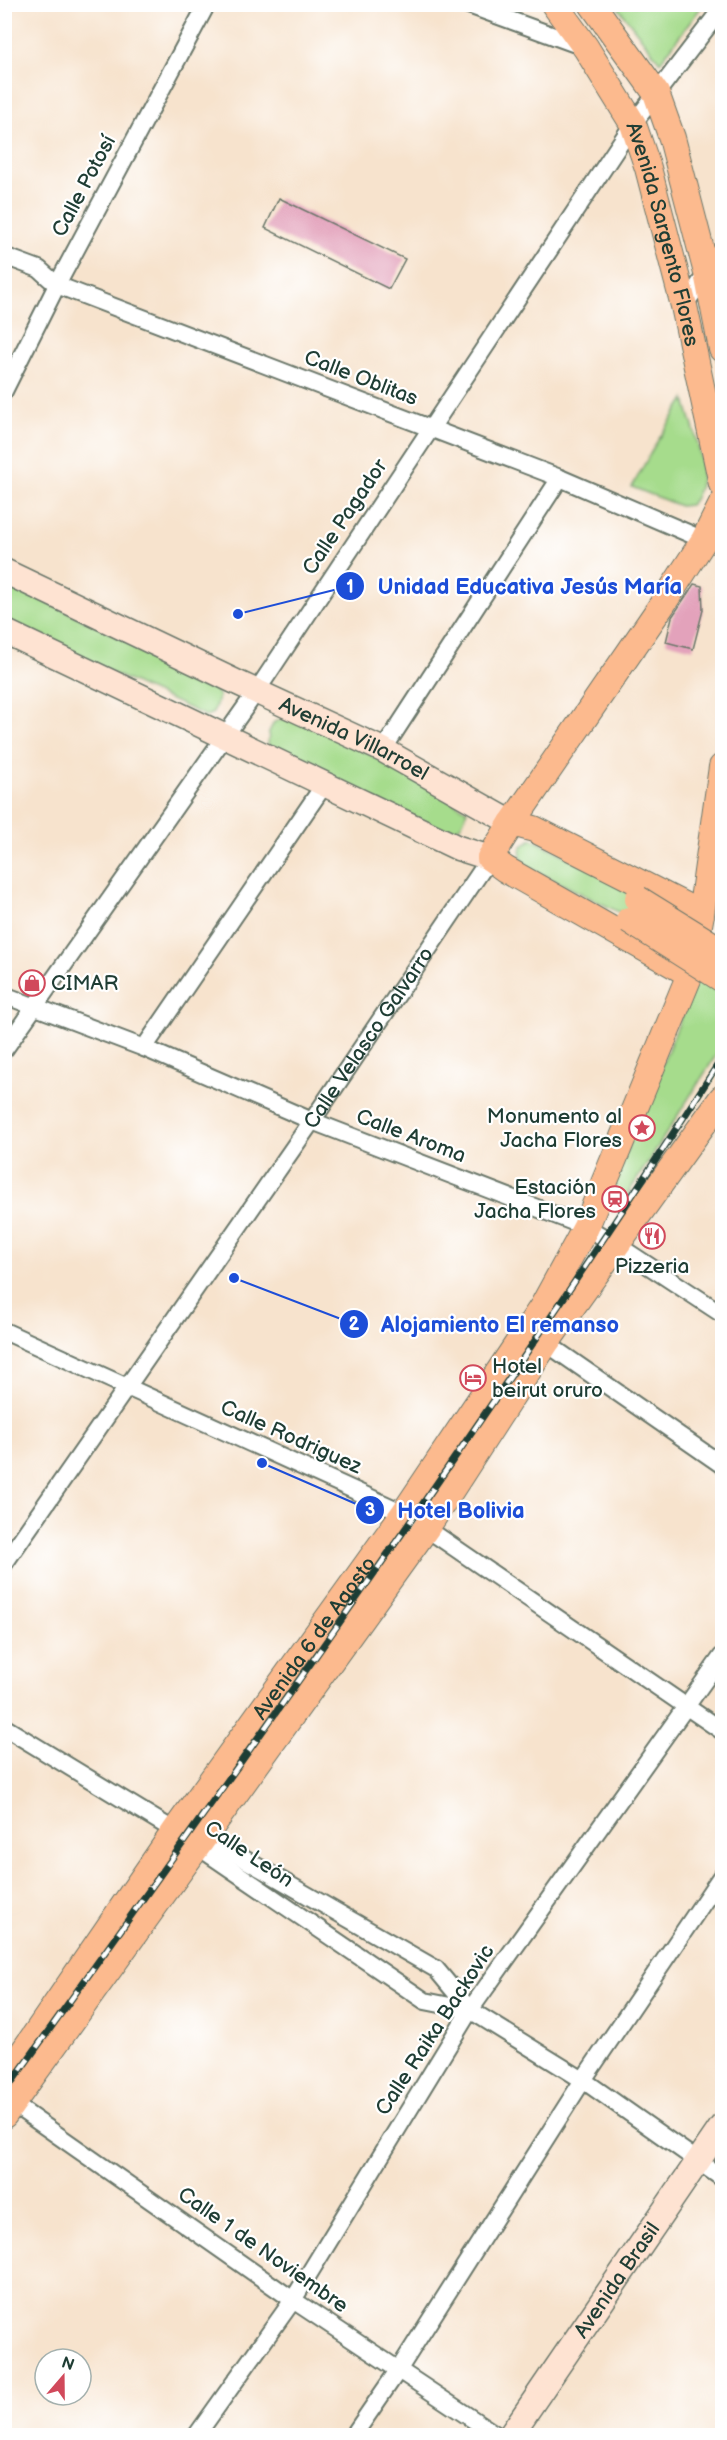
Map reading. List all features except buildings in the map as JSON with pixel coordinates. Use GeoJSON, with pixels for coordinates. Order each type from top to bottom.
{"type":"FeatureCollection","features":[{"type":"Feature","properties":{"kind":"main road","name":"Avenida Sargento Flores"},"geometry":{"type":"LineString","coordinates":[[554,4],[586,48],[633,124],[648,168],[684,306],[723,484]]}},
{"type":"Feature","properties":{"kind":"main road","name":"Avenida Sargento Flores"},"geometry":{"type":"LineString","coordinates":[[592,4],[656,93],[672,138],[707,273],[723,349]]}},
{"type":"Feature","properties":{"kind":"main road","name":"Calle Velasco Galvarro"},"geometry":{"type":"LineString","coordinates":[[490,858],[662,605],[704,540],[723,504]]}},
{"type":"Feature","properties":{"kind":"main road","name":"Avenida Villarroel"},"geometry":{"type":"LineString","coordinates":[[4,571],[383,750],[512,823],[534,829],[701,914]]}},
{"type":"Feature","properties":{"kind":"main road"},"geometry":{"type":"LineString","coordinates":[[4,631],[458,848],[517,864],[633,909],[723,951]]}},
{"type":"Feature","properties":{"kind":"main road"},"geometry":{"type":"LineString","coordinates":[[701,914],[723,767]]}},
{"type":"Feature","properties":{"kind":"main road"},"geometry":{"type":"LineString","coordinates":[[512,823],[526,838],[633,909],[723,979]]}},
{"type":"Feature","properties":{"kind":"main road"},"geometry":{"type":"LineString","coordinates":[[490,858],[690,974]]}},
{"type":"Feature","properties":{"kind":"main road","name":"Avenida 6 de Agosto"},"geometry":{"type":"LineString","coordinates":[[6,2099],[175,1831],[404,1513],[543,1306],[586,1227],[690,974],[701,914]]}},
{"type":"Feature","properties":{"kind":"main road"},"geometry":{"type":"LineString","coordinates":[[696,942],[703,934],[723,935]]}},
{"type":"Feature","properties":{"kind":"main road","name":"Avenida 6 de Agosto"},"geometry":{"type":"LineString","coordinates":[[6,2099],[202,1842],[427,1527],[546,1343],[723,1098]]}},
{"type":"Feature","properties":{"kind":"main road","name":"Avenida Brasil"},"geometry":{"type":"LineString","coordinates":[[510,2436],[723,2126]]}},
{"type":"Feature","properties":{"kind":"street","name":"Calle Potosí"},"geometry":{"type":"LineString","coordinates":[[4,391],[57,285],[207,4]]}},
{"type":"Feature","properties":{"kind":"street"},"geometry":{"type":"LineString","coordinates":[[466,4],[586,48]]}},
{"type":"Feature","properties":{"kind":"street","name":"Calle Pagador"},"geometry":{"type":"LineString","coordinates":[[4,1050],[256,692],[633,124],[723,8]]}},
{"type":"Feature","properties":{"kind":"street"},"geometry":{"type":"LineString","coordinates":[[684,306],[723,251]]}},
{"type":"Feature","properties":{"kind":"street","name":"Calle Oblitas"},"geometry":{"type":"LineString","coordinates":[[4,256],[39,269],[57,285],[560,478],[704,540]]}},
{"type":"Feature","properties":{"kind":"street"},"geometry":{"type":"LineString","coordinates":[[383,750],[560,478]]}},
{"type":"Feature","properties":{"kind":"street"},"geometry":{"type":"LineString","coordinates":[[144,1048],[324,785]]}},
{"type":"Feature","properties":{"kind":"street","name":"Calle Velasco Galvarro"},"geometry":{"type":"LineString","coordinates":[[4,1564],[129,1388],[490,858]]}},
{"type":"Feature","properties":{"kind":"street","name":"Calle Aroma"},"geometry":{"type":"LineString","coordinates":[[4,995],[144,1048],[312,1121],[586,1227],[723,1314]]}},
{"type":"Feature","properties":{"kind":"street","name":"Calle Rodriguez"},"geometry":{"type":"LineString","coordinates":[[4,1331],[404,1513],[723,1731]]}},
{"type":"Feature","properties":{"kind":"street"},"geometry":{"type":"LineString","coordinates":[[546,1343],[723,1465]]}},
{"type":"Feature","properties":{"kind":"street","name":"Calle Raika Backovic"},"geometry":{"type":"LineString","coordinates":[[196,2436],[293,2300],[470,2010],[723,1656]]}},
{"type":"Feature","properties":{"kind":"street","name":"Calle León"},"geometry":{"type":"LineString","coordinates":[[4,1727],[175,1831],[202,1842],[436,1969],[470,2010],[583,2080],[723,2178]]}},
{"type":"Feature","properties":{"kind":"street","name":"Calle León"},"geometry":{"type":"LineString","coordinates":[[202,1842],[425,2001],[470,2010]]}},
{"type":"Feature","properties":{"kind":"street"},"geometry":{"type":"LineString","coordinates":[[353,2436],[399,2369],[583,2080],[723,1875]]}},
{"type":"Feature","properties":{"kind":"street","name":"Calle 1 de Noviembre"},"geometry":{"type":"LineString","coordinates":[[6,2099],[293,2300],[498,2436]]}},
{"type":"Feature","properties":{"kind":"green space"},"geometry":{"type":"Polygon","coordinates":[[[616,5],[703,5],[660,62],[616,5]]]}},
{"type":"Feature","properties":{"kind":"green space"},"geometry":{"type":"Polygon","coordinates":[[[685,399],[697,439],[702,467],[697,493],[690,505],[680,506],[632,487],[655,445],[685,399]]]}},
{"type":"Feature","properties":{"kind":"green space"},"geometry":{"type":"Polygon","coordinates":[[[4,581],[209,681],[219,696],[213,713],[206,716],[5,624],[4,581]]]}},
{"type":"Feature","properties":{"kind":"green space"},"geometry":{"type":"Polygon","coordinates":[[[289,717],[368,753],[467,810],[462,822],[458,828],[447,834],[277,754],[268,744],[269,732],[274,722],[289,717]]]}},
{"type":"Feature","properties":{"kind":"green space"},"geometry":{"type":"Polygon","coordinates":[[[532,839],[683,915],[675,940],[530,868],[522,859],[520,850],[532,839]]]}},
{"type":"Feature","properties":{"kind":"green space"},"geometry":{"type":"Polygon","coordinates":[[[722,939],[722,1046],[616,1212],[603,1208],[698,977],[722,939]]]}},
{"type":"Feature","properties":{"kind":"railway"},"geometry":{"type":"LineString","coordinates":[[4,2093],[370,1580],[548,1321],[722,1058]]}},
{"type":"Feature","properties":{"kind":"place","name":"Unidad Educativa Jesús María"},"geometry":{"type":"Point","coordinates":[238,614]}},
{"type":"Feature","properties":{"kind":"place","name":"CIMAR"},"geometry":{"type":"Point","coordinates":[32,983]}},
{"type":"Feature","properties":{"kind":"place","name":"Monumento al Jacha Flores"},"geometry":{"type":"Point","coordinates":[642,1128]}},
{"type":"Feature","properties":{"kind":"place","name":"Estación Jacha Flores"},"geometry":{"type":"Point","coordinates":[615,1199]}},
{"type":"Feature","properties":{"kind":"place","name":"Pizzeria"},"geometry":{"type":"Point","coordinates":[652,1236]}},
{"type":"Feature","properties":{"kind":"place","name":"Alojamiento El remanso"},"geometry":{"type":"Point","coordinates":[234,1278]}},
{"type":"Feature","properties":{"kind":"place","name":"Hotel beirut oruro"},"geometry":{"type":"Point","coordinates":[473,1378]}},
{"type":"Feature","properties":{"kind":"place","name":"Hotel Bolivia"},"geometry":{"type":"Point","coordinates":[262,1463]}}]}
